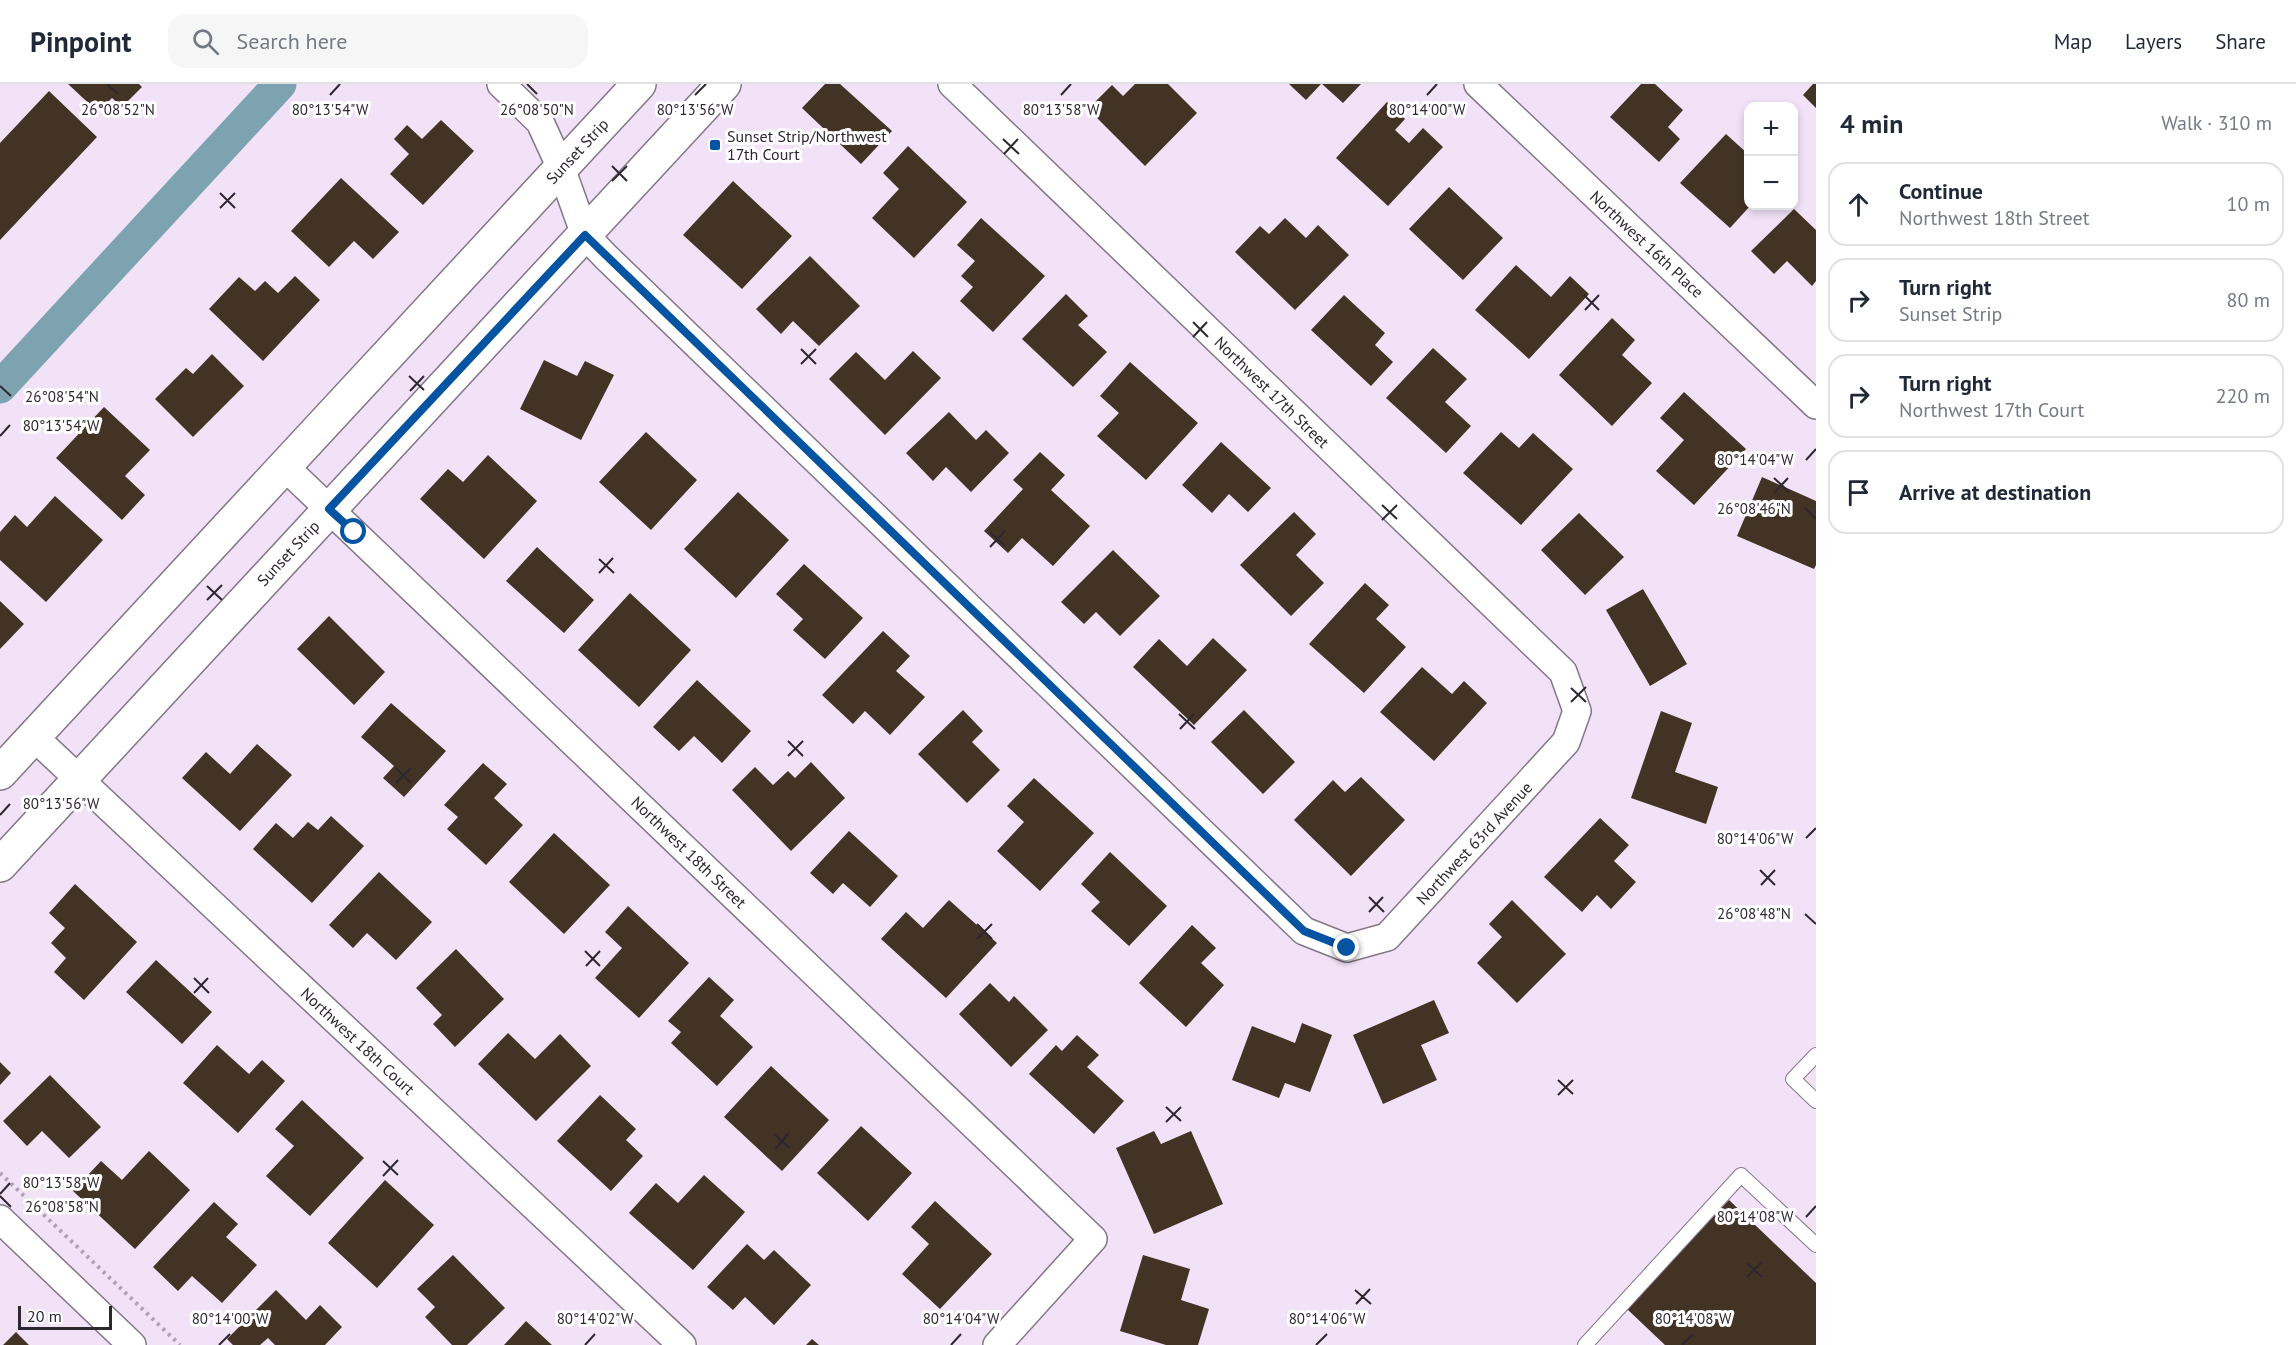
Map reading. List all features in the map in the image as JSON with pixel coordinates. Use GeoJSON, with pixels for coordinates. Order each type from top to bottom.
{"type":"FeatureCollection","features":[{"type":"Feature","properties":{"kind":"street"},"geometry":{"type":"LineString","coordinates":[[501,84],[540,122],[561,168],[585,235]]}},
{"type":"Feature","properties":{"kind":"street","name":"Sunset Strip"},"geometry":{"type":"LineString","coordinates":[[0,773],[639,84]]}},
{"type":"Feature","properties":{"kind":"street","name":"Sunset Strip"},"geometry":{"type":"LineString","coordinates":[[0,865],[724,84]]}},
{"type":"Feature","properties":{"kind":"street","name":"Northwest 17th Street"},"geometry":{"type":"LineString","coordinates":[[952,84],[1563,672],[1578,711]]}},
{"type":"Feature","properties":{"kind":"street","name":"Northwest 16th Place"},"geometry":{"type":"LineString","coordinates":[[1478,84],[1816,405]]}},
{"type":"Feature","properties":{"kind":"street","name":"Northwest 63rd Avenue"},"geometry":{"type":"LineString","coordinates":[[585,235],[1304,931],[1347,948],[1387,937],[1566,742],[1578,711]]}},
{"type":"Feature","properties":{"kind":"street","name":"Northwest 18th Street"},"geometry":{"type":"LineString","coordinates":[[284,466],[1093,1239],[997,1345]]}},
{"type":"Feature","properties":{"kind":"street","name":"Northwest 18th Court"},"geometry":{"type":"LineString","coordinates":[[34,737],[682,1345]]}},
{"type":"Feature","properties":{"kind":"street"},"geometry":{"type":"LineString","coordinates":[[0,1219],[132,1345]]}},
{"type":"Feature","properties":{"kind":"lane"},"geometry":{"type":"LineString","coordinates":[[1816,1055],[1793,1079],[1816,1101]]}},
{"type":"Feature","properties":{"kind":"lane"},"geometry":{"type":"LineString","coordinates":[[1585,1345],[1741,1175],[1816,1245]]}},
{"type":"Feature","properties":{"kind":"path"},"geometry":{"type":"LineString","coordinates":[[0,1173],[180,1345]]}},
{"type":"Feature","properties":{"kind":"building"},"geometry":{"type":"Polygon","coordinates":[[[68,84],[139,84],[142,87],[122,107],[112,98],[98,112],[68,84]]]}},
{"type":"Feature","properties":{"kind":"building"},"geometry":{"type":"Polygon","coordinates":[[[825,84],[840,84],[892,131],[861,164],[802,108],[825,84]]]}},
{"type":"Feature","properties":{"kind":"building"},"geometry":{"type":"Polygon","coordinates":[[[1135,84],[1168,84],[1197,113],[1145,166],[1088,109],[1112,85],[1123,96],[1135,84]]]}},
{"type":"Feature","properties":{"kind":"building"},"geometry":{"type":"Polygon","coordinates":[[[1289,84],[1321,84],[1306,100],[1289,84]]]}},
{"type":"Feature","properties":{"kind":"building"},"geometry":{"type":"Polygon","coordinates":[[[1322,84],[1361,84],[1343,103],[1322,84]]]}},
{"type":"Feature","properties":{"kind":"building"},"geometry":{"type":"Polygon","coordinates":[[[1641,84],[1655,84],[1683,110],[1668,127],[1680,139],[1659,162],[1610,117],[1641,84]]]}},
{"type":"Feature","properties":{"kind":"building"},"geometry":{"type":"Polygon","coordinates":[[[1813,84],[1816,84],[1816,108],[1803,95],[1813,84]]]}},
{"type":"Feature","properties":{"kind":"building"},"geometry":{"type":"Polygon","coordinates":[[[49,91],[97,137],[0,240],[0,143],[49,91]]]}},
{"type":"Feature","properties":{"kind":"building"},"geometry":{"type":"Polygon","coordinates":[[[1387,102],[1405,119],[1395,130],[1409,143],[1423,128],[1443,147],[1388,206],[1336,158],[1387,102]]]}},
{"type":"Feature","properties":{"kind":"building"},"geometry":{"type":"Polygon","coordinates":[[[441,120],[474,151],[423,205],[390,174],[409,154],[394,139],[407,125],[422,139],[441,120]]]}},
{"type":"Feature","properties":{"kind":"building"},"geometry":{"type":"Polygon","coordinates":[[[1726,134],[1744,150],[1744,210],[1746,210],[1730,228],[1680,183],[1726,134]]]}},
{"type":"Feature","properties":{"kind":"building"},"geometry":{"type":"Polygon","coordinates":[[[908,146],[967,202],[914,258],[872,218],[899,189],[883,173],[908,146]]]}},
{"type":"Feature","properties":{"kind":"building"},"geometry":{"type":"Polygon","coordinates":[[[341,178],[399,232],[373,259],[354,241],[329,267],[291,231],[341,178]]]}},
{"type":"Feature","properties":{"kind":"building"},"geometry":{"type":"Polygon","coordinates":[[[733,181],[792,236],[742,289],[683,235],[733,181]]]}},
{"type":"Feature","properties":{"kind":"building"},"geometry":{"type":"Polygon","coordinates":[[[1449,187],[1503,238],[1463,280],[1409,229],[1449,187]]]}},
{"type":"Feature","properties":{"kind":"building"},"geometry":{"type":"Polygon","coordinates":[[[1795,210],[1816,230],[1816,281],[1812,286],[1787,261],[1774,274],[1751,251],[1795,210]]]}},
{"type":"Feature","properties":{"kind":"building"},"geometry":{"type":"Polygon","coordinates":[[[981,218],[1045,276],[993,332],[960,301],[973,287],[961,276],[975,261],[957,245],[981,218]]]}},
{"type":"Feature","properties":{"kind":"building"},"geometry":{"type":"Polygon","coordinates":[[[1285,218],[1306,238],[1318,225],[1349,255],[1295,310],[1235,252],[1260,226],[1269,234],[1285,218]]]}},
{"type":"Feature","properties":{"kind":"building"},"geometry":{"type":"Polygon","coordinates":[[[810,256],[860,306],[819,346],[793,321],[781,334],[756,309],[810,256]]]}},
{"type":"Feature","properties":{"kind":"building"},"geometry":{"type":"Polygon","coordinates":[[[1516,265],[1551,297],[1570,276],[1589,294],[1529,359],[1475,310],[1516,265]]]}},
{"type":"Feature","properties":{"kind":"building"},"geometry":{"type":"Polygon","coordinates":[[[295,276],[320,300],[263,361],[209,309],[239,277],[255,291],[265,281],[278,293],[295,276]]]}},
{"type":"Feature","properties":{"kind":"building"},"geometry":{"type":"Polygon","coordinates":[[[1066,294],[1088,316],[1078,325],[1107,352],[1073,387],[1022,339],[1066,294]]]}},
{"type":"Feature","properties":{"kind":"building"},"geometry":{"type":"Polygon","coordinates":[[[1344,295],[1385,333],[1375,345],[1393,362],[1371,386],[1311,330],[1344,295]]]}},
{"type":"Feature","properties":{"kind":"building"},"geometry":{"type":"Polygon","coordinates":[[[1612,318],[1635,340],[1622,355],[1652,383],[1612,426],[1559,375],[1612,318]]]}},
{"type":"Feature","properties":{"kind":"building"},"geometry":{"type":"Polygon","coordinates":[[[1433,348],[1467,379],[1445,402],[1471,426],[1446,453],[1386,398],[1433,348]]]}},
{"type":"Feature","properties":{"kind":"building"},"geometry":{"type":"Polygon","coordinates":[[[913,351],[941,378],[885,435],[829,379],[856,352],[885,380],[913,351]]]}},
{"type":"Feature","properties":{"kind":"building"},"geometry":{"type":"Polygon","coordinates":[[[212,354],[244,386],[193,437],[155,399],[186,368],[193,374],[212,354]]]}},
{"type":"Feature","properties":{"kind":"building"},"geometry":{"type":"Polygon","coordinates":[[[544,360],[577,376],[585,361],[614,375],[581,440],[520,409],[544,360]]]}},
{"type":"Feature","properties":{"kind":"building"},"geometry":{"type":"Polygon","coordinates":[[[1130,362],[1198,423],[1146,480],[1097,436],[1119,413],[1100,396],[1130,362]]]}},
{"type":"Feature","properties":{"kind":"building"},"geometry":{"type":"Polygon","coordinates":[[[1684,392],[1746,449],[1694,505],[1656,471],[1684,440],[1660,418],[1684,392]]]}},
{"type":"Feature","properties":{"kind":"building"},"geometry":{"type":"Polygon","coordinates":[[[104,407],[150,450],[125,476],[145,495],[122,520],[56,458],[104,407]]]}},
{"type":"Feature","properties":{"kind":"building"},"geometry":{"type":"Polygon","coordinates":[[[949,412],[976,440],[986,430],[1009,453],[971,492],[946,467],[933,481],[906,453],[949,412]]]}},
{"type":"Feature","properties":{"kind":"building"},"geometry":{"type":"Polygon","coordinates":[[[646,432],[697,480],[651,530],[599,482],[646,432]]]}},
{"type":"Feature","properties":{"kind":"building"},"geometry":{"type":"Polygon","coordinates":[[[1501,432],[1519,448],[1533,433],[1573,469],[1521,525],[1463,473],[1501,432]]]}},
{"type":"Feature","properties":{"kind":"building"},"geometry":{"type":"Polygon","coordinates":[[[1221,442],[1271,488],[1248,512],[1229,494],[1212,513],[1182,485],[1221,442]]]}},
{"type":"Feature","properties":{"kind":"building"},"geometry":{"type":"Polygon","coordinates":[[[1040,452],[1065,475],[1051,490],[1090,526],[1053,566],[1022,538],[1008,553],[984,531],[1023,489],[1013,480],[1040,452]]]}},
{"type":"Feature","properties":{"kind":"building"},"geometry":{"type":"Polygon","coordinates":[[[488,455],[537,501],[484,559],[420,499],[448,469],[463,482],[488,455]]]}},
{"type":"Feature","properties":{"kind":"building"},"geometry":{"type":"Polygon","coordinates":[[[1762,477],[1816,501],[1816,565],[1814,569],[1737,536],[1762,477]]]}},
{"type":"Feature","properties":{"kind":"building"},"geometry":{"type":"Polygon","coordinates":[[[738,492],[789,540],[736,598],[684,549],[738,492]]]}},
{"type":"Feature","properties":{"kind":"building"},"geometry":{"type":"Polygon","coordinates":[[[55,496],[103,540],[46,602],[0,560],[0,532],[15,515],[27,527],[55,496]]]}},
{"type":"Feature","properties":{"kind":"building"},"geometry":{"type":"Polygon","coordinates":[[[1294,512],[1316,534],[1296,555],[1324,583],[1291,616],[1240,565],[1294,512]]]}},
{"type":"Feature","properties":{"kind":"building"},"geometry":{"type":"Polygon","coordinates":[[[1579,513],[1624,557],[1585,595],[1541,550],[1579,513]]]}},
{"type":"Feature","properties":{"kind":"building"},"geometry":{"type":"Polygon","coordinates":[[[537,547],[594,600],[564,633],[506,581],[537,547]]]}},
{"type":"Feature","properties":{"kind":"building"},"geometry":{"type":"Polygon","coordinates":[[[1113,550],[1160,596],[1120,636],[1096,612],[1084,624],[1061,602],[1113,550]]]}},
{"type":"Feature","properties":{"kind":"building"},"geometry":{"type":"Polygon","coordinates":[[[804,564],[863,618],[825,659],[793,630],[803,619],[776,594],[804,564]]]}},
{"type":"Feature","properties":{"kind":"building"},"geometry":{"type":"Polygon","coordinates":[[[1365,583],[1389,605],[1376,619],[1406,647],[1364,693],[1309,644],[1365,583]]]}},
{"type":"Feature","properties":{"kind":"building"},"geometry":{"type":"Polygon","coordinates":[[[1643,589],[1687,664],[1650,686],[1606,610],[1643,589]]]}},
{"type":"Feature","properties":{"kind":"building"},"geometry":{"type":"Polygon","coordinates":[[[630,593],[691,650],[639,707],[578,650],[630,593]]]}},
{"type":"Feature","properties":{"kind":"building"},"geometry":{"type":"Polygon","coordinates":[[[0,601],[24,624],[0,649],[0,601]]]}},
{"type":"Feature","properties":{"kind":"building"},"geometry":{"type":"Polygon","coordinates":[[[329,616],[385,672],[354,705],[297,649],[329,616]]]}},
{"type":"Feature","properties":{"kind":"building"},"geometry":{"type":"Polygon","coordinates":[[[883,631],[910,656],[896,671],[925,697],[890,735],[865,711],[853,724],[822,695],[883,631]]]}},
{"type":"Feature","properties":{"kind":"building"},"geometry":{"type":"Polygon","coordinates":[[[1213,638],[1247,670],[1194,725],[1133,667],[1159,639],[1187,666],[1213,638]]]}},
{"type":"Feature","properties":{"kind":"building"},"geometry":{"type":"Polygon","coordinates":[[[1422,667],[1452,694],[1464,681],[1487,703],[1434,761],[1380,712],[1422,667]]]}},
{"type":"Feature","properties":{"kind":"building"},"geometry":{"type":"Polygon","coordinates":[[[697,680],[751,731],[722,763],[694,736],[679,751],[653,727],[697,680]]]}},
{"type":"Feature","properties":{"kind":"building"},"geometry":{"type":"Polygon","coordinates":[[[391,703],[446,751],[404,797],[383,778],[394,766],[361,737],[391,703]]]}},
{"type":"Feature","properties":{"kind":"building"},"geometry":{"type":"Polygon","coordinates":[[[963,710],[983,731],[972,742],[1000,770],[967,803],[918,754],[963,710]]]}},
{"type":"Feature","properties":{"kind":"building"},"geometry":{"type":"Polygon","coordinates":[[[1244,710],[1295,762],[1263,794],[1211,742],[1244,710]]]}},
{"type":"Feature","properties":{"kind":"building"},"geometry":{"type":"Polygon","coordinates":[[[1661,711],[1692,723],[1675,772],[1718,787],[1706,824],[1631,798],[1661,711]]]}},
{"type":"Feature","properties":{"kind":"building"},"geometry":{"type":"Polygon","coordinates":[[[257,744],[292,775],[240,831],[182,778],[206,752],[230,774],[257,744]]]}},
{"type":"Feature","properties":{"kind":"building"},"geometry":{"type":"Polygon","coordinates":[[[811,762],[845,798],[791,851],[732,790],[755,767],[773,785],[788,771],[795,778],[811,762]]]}},
{"type":"Feature","properties":{"kind":"building"},"geometry":{"type":"Polygon","coordinates":[[[483,763],[507,784],[494,798],[523,825],[486,865],[447,829],[458,817],[444,805],[483,763]]]}},
{"type":"Feature","properties":{"kind":"building"},"geometry":{"type":"Polygon","coordinates":[[[1361,777],[1405,820],[1351,876],[1294,820],[1333,780],[1345,792],[1361,777]]]}},
{"type":"Feature","properties":{"kind":"building"},"geometry":{"type":"Polygon","coordinates":[[[1034,778],[1094,833],[1040,891],[997,851],[1024,822],[1007,806],[1034,778]]]}},
{"type":"Feature","properties":{"kind":"building"},"geometry":{"type":"Polygon","coordinates":[[[331,816],[364,846],[312,903],[253,849],[276,823],[293,838],[308,822],[318,830],[331,816]]]}},
{"type":"Feature","properties":{"kind":"building"},"geometry":{"type":"Polygon","coordinates":[[[1600,818],[1629,845],[1614,861],[1636,882],[1611,909],[1597,895],[1582,912],[1544,877],[1600,818]]]}},
{"type":"Feature","properties":{"kind":"building"},"geometry":{"type":"Polygon","coordinates":[[[849,831],[898,876],[870,907],[843,883],[833,894],[810,873],[849,831]]]}},
{"type":"Feature","properties":{"kind":"building"},"geometry":{"type":"Polygon","coordinates":[[[554,833],[610,885],[564,934],[509,882],[554,833]]]}},
{"type":"Feature","properties":{"kind":"building"},"geometry":{"type":"Polygon","coordinates":[[[1110,852],[1167,906],[1129,946],[1091,911],[1100,902],[1081,884],[1110,852]]]}},
{"type":"Feature","properties":{"kind":"building"},"geometry":{"type":"Polygon","coordinates":[[[379,872],[432,922],[396,960],[367,933],[353,948],[329,925],[379,872]]]}},
{"type":"Feature","properties":{"kind":"building"},"geometry":{"type":"Polygon","coordinates":[[[75,884],[137,942],[84,1000],[54,972],[66,958],[51,943],[65,928],[49,913],[75,884]]]}},
{"type":"Feature","properties":{"kind":"building"},"geometry":{"type":"Polygon","coordinates":[[[949,900],[997,943],[946,998],[881,939],[906,912],[923,928],[949,900]]]}},
{"type":"Feature","properties":{"kind":"building"},"geometry":{"type":"Polygon","coordinates":[[[1512,900],[1566,954],[1517,1003],[1477,963],[1502,937],[1489,924],[1512,900]]]}},
{"type":"Feature","properties":{"kind":"building"},"geometry":{"type":"Polygon","coordinates":[[[628,906],[689,963],[639,1018],[595,978],[622,948],[605,932],[628,906]]]}},
{"type":"Feature","properties":{"kind":"building"},"geometry":{"type":"Polygon","coordinates":[[[1192,925],[1216,948],[1201,963],[1224,985],[1186,1027],[1139,983],[1192,925]]]}},
{"type":"Feature","properties":{"kind":"building"},"geometry":{"type":"Polygon","coordinates":[[[456,949],[504,999],[455,1047],[433,1024],[442,1015],[416,988],[456,949]]]}},
{"type":"Feature","properties":{"kind":"building"},"geometry":{"type":"Polygon","coordinates":[[[156,960],[212,1012],[182,1044],[126,992],[156,960]]]}},
{"type":"Feature","properties":{"kind":"building"},"geometry":{"type":"Polygon","coordinates":[[[709,977],[734,1000],[720,1016],[753,1047],[717,1086],[671,1043],[681,1032],[668,1021],[709,977]]]}},
{"type":"Feature","properties":{"kind":"building"},"geometry":{"type":"Polygon","coordinates":[[[990,983],[1009,1002],[1014,996],[1048,1030],[1011,1067],[959,1014],[990,983]]]}},
{"type":"Feature","properties":{"kind":"building"},"geometry":{"type":"Polygon","coordinates":[[[1434,1000],[1449,1033],[1421,1045],[1437,1080],[1383,1104],[1353,1035],[1434,1000]]]}},
{"type":"Feature","properties":{"kind":"building"},"geometry":{"type":"Polygon","coordinates":[[[1302,1023],[1332,1035],[1310,1092],[1285,1083],[1279,1098],[1232,1080],[1252,1026],[1295,1043],[1302,1023]]]}},
{"type":"Feature","properties":{"kind":"building"},"geometry":{"type":"Polygon","coordinates":[[[508,1033],[535,1059],[560,1034],[591,1066],[536,1121],[478,1064],[508,1033]]]}},
{"type":"Feature","properties":{"kind":"building"},"geometry":{"type":"Polygon","coordinates":[[[1077,1035],[1099,1055],[1087,1067],[1124,1101],[1094,1134],[1029,1074],[1056,1045],[1062,1051],[1077,1035]]]}},
{"type":"Feature","properties":{"kind":"building"},"geometry":{"type":"Polygon","coordinates":[[[217,1045],[249,1074],[262,1060],[285,1081],[238,1133],[183,1083],[217,1045]]]}},
{"type":"Feature","properties":{"kind":"building"},"geometry":{"type":"Polygon","coordinates":[[[0,1062],[11,1073],[0,1085],[0,1062]]]}},
{"type":"Feature","properties":{"kind":"building"},"geometry":{"type":"Polygon","coordinates":[[[771,1066],[829,1120],[782,1171],[724,1117],[771,1066]]]}},
{"type":"Feature","properties":{"kind":"building"},"geometry":{"type":"Polygon","coordinates":[[[50,1075],[101,1127],[69,1158],[42,1131],[27,1146],[3,1121],[50,1075]]]}},
{"type":"Feature","properties":{"kind":"building"},"geometry":{"type":"Polygon","coordinates":[[[600,1095],[636,1129],[626,1140],[643,1156],[611,1191],[557,1141],[600,1095]]]}},
{"type":"Feature","properties":{"kind":"building"},"geometry":{"type":"Polygon","coordinates":[[[302,1100],[364,1158],[310,1216],[266,1176],[294,1146],[275,1129],[302,1100]]]}},
{"type":"Feature","properties":{"kind":"building"},"geometry":{"type":"Polygon","coordinates":[[[861,1126],[912,1173],[868,1221],[817,1173],[861,1126]]]}},
{"type":"Feature","properties":{"kind":"building"},"geometry":{"type":"Polygon","coordinates":[[[1154,1131],[1161,1144],[1191,1131],[1223,1204],[1154,1234],[1116,1148],[1154,1131]]]}},
{"type":"Feature","properties":{"kind":"building"},"geometry":{"type":"Polygon","coordinates":[[[149,1151],[190,1190],[135,1249],[73,1191],[101,1161],[122,1180],[149,1151]]]}},
{"type":"Feature","properties":{"kind":"building"},"geometry":{"type":"Polygon","coordinates":[[[704,1175],[745,1212],[693,1270],[629,1213],[656,1183],[678,1203],[704,1175]]]}},
{"type":"Feature","properties":{"kind":"building"},"geometry":{"type":"Polygon","coordinates":[[[385,1180],[434,1225],[377,1288],[328,1243],[385,1180]]]}},
{"type":"Feature","properties":{"kind":"building"},"geometry":{"type":"Polygon","coordinates":[[[1729,1200],[1816,1283],[1816,1345],[1665,1345],[1627,1309],[1729,1200]]]}},
{"type":"Feature","properties":{"kind":"building"},"geometry":{"type":"Polygon","coordinates":[[[935,1201],[992,1254],[940,1309],[902,1274],[929,1244],[911,1227],[935,1201]]]}},
{"type":"Feature","properties":{"kind":"building"},"geometry":{"type":"Polygon","coordinates":[[[214,1202],[238,1224],[226,1237],[257,1265],[222,1303],[192,1276],[178,1291],[153,1267],[214,1202]]]}},
{"type":"Feature","properties":{"kind":"building"},"geometry":{"type":"Polygon","coordinates":[[[747,1244],[764,1260],[774,1250],[811,1285],[774,1325],[745,1297],[733,1310],[707,1287],[747,1244]]]}},
{"type":"Feature","properties":{"kind":"building"},"geometry":{"type":"Polygon","coordinates":[[[453,1255],[505,1308],[467,1345],[452,1345],[425,1317],[435,1307],[417,1289],[453,1255]]]}},
{"type":"Feature","properties":{"kind":"building"},"geometry":{"type":"Polygon","coordinates":[[[1143,1255],[1190,1269],[1181,1300],[1209,1309],[1198,1345],[1166,1345],[1120,1331],[1143,1255]]]}},
{"type":"Feature","properties":{"kind":"building"},"geometry":{"type":"Polygon","coordinates":[[[276,1290],[306,1320],[320,1305],[342,1327],[325,1345],[275,1345],[268,1338],[260,1345],[233,1345],[227,1339],[276,1290]]]}},
{"type":"Feature","properties":{"kind":"building"},"geometry":{"type":"Polygon","coordinates":[[[526,1321],[552,1345],[504,1345],[526,1321]]]}},
{"type":"Feature","properties":{"kind":"building"},"geometry":{"type":"Polygon","coordinates":[[[16,1332],[29,1345],[3,1345],[16,1332]]]}},
{"type":"Feature","properties":{"kind":"building"},"geometry":{"type":"Polygon","coordinates":[[[812,1339],[819,1345],[806,1345],[812,1339]]]}},
{"type":"Feature","properties":{"kind":"waterway"},"geometry":{"type":"LineString","coordinates":[[0,387],[280,84]]}},
{"type":"Feature","properties":{"kind":"place","name":"Sunset Strip/Northwest 17th Court"},"geometry":{"type":"Point","coordinates":[715,145]}},
{"type":"Feature","properties":{"kind":"route"},"geometry":{"type":"LineString","coordinates":[[354,532],[329,509],[585,235],[1304,931],[1347,948]]}}]}
